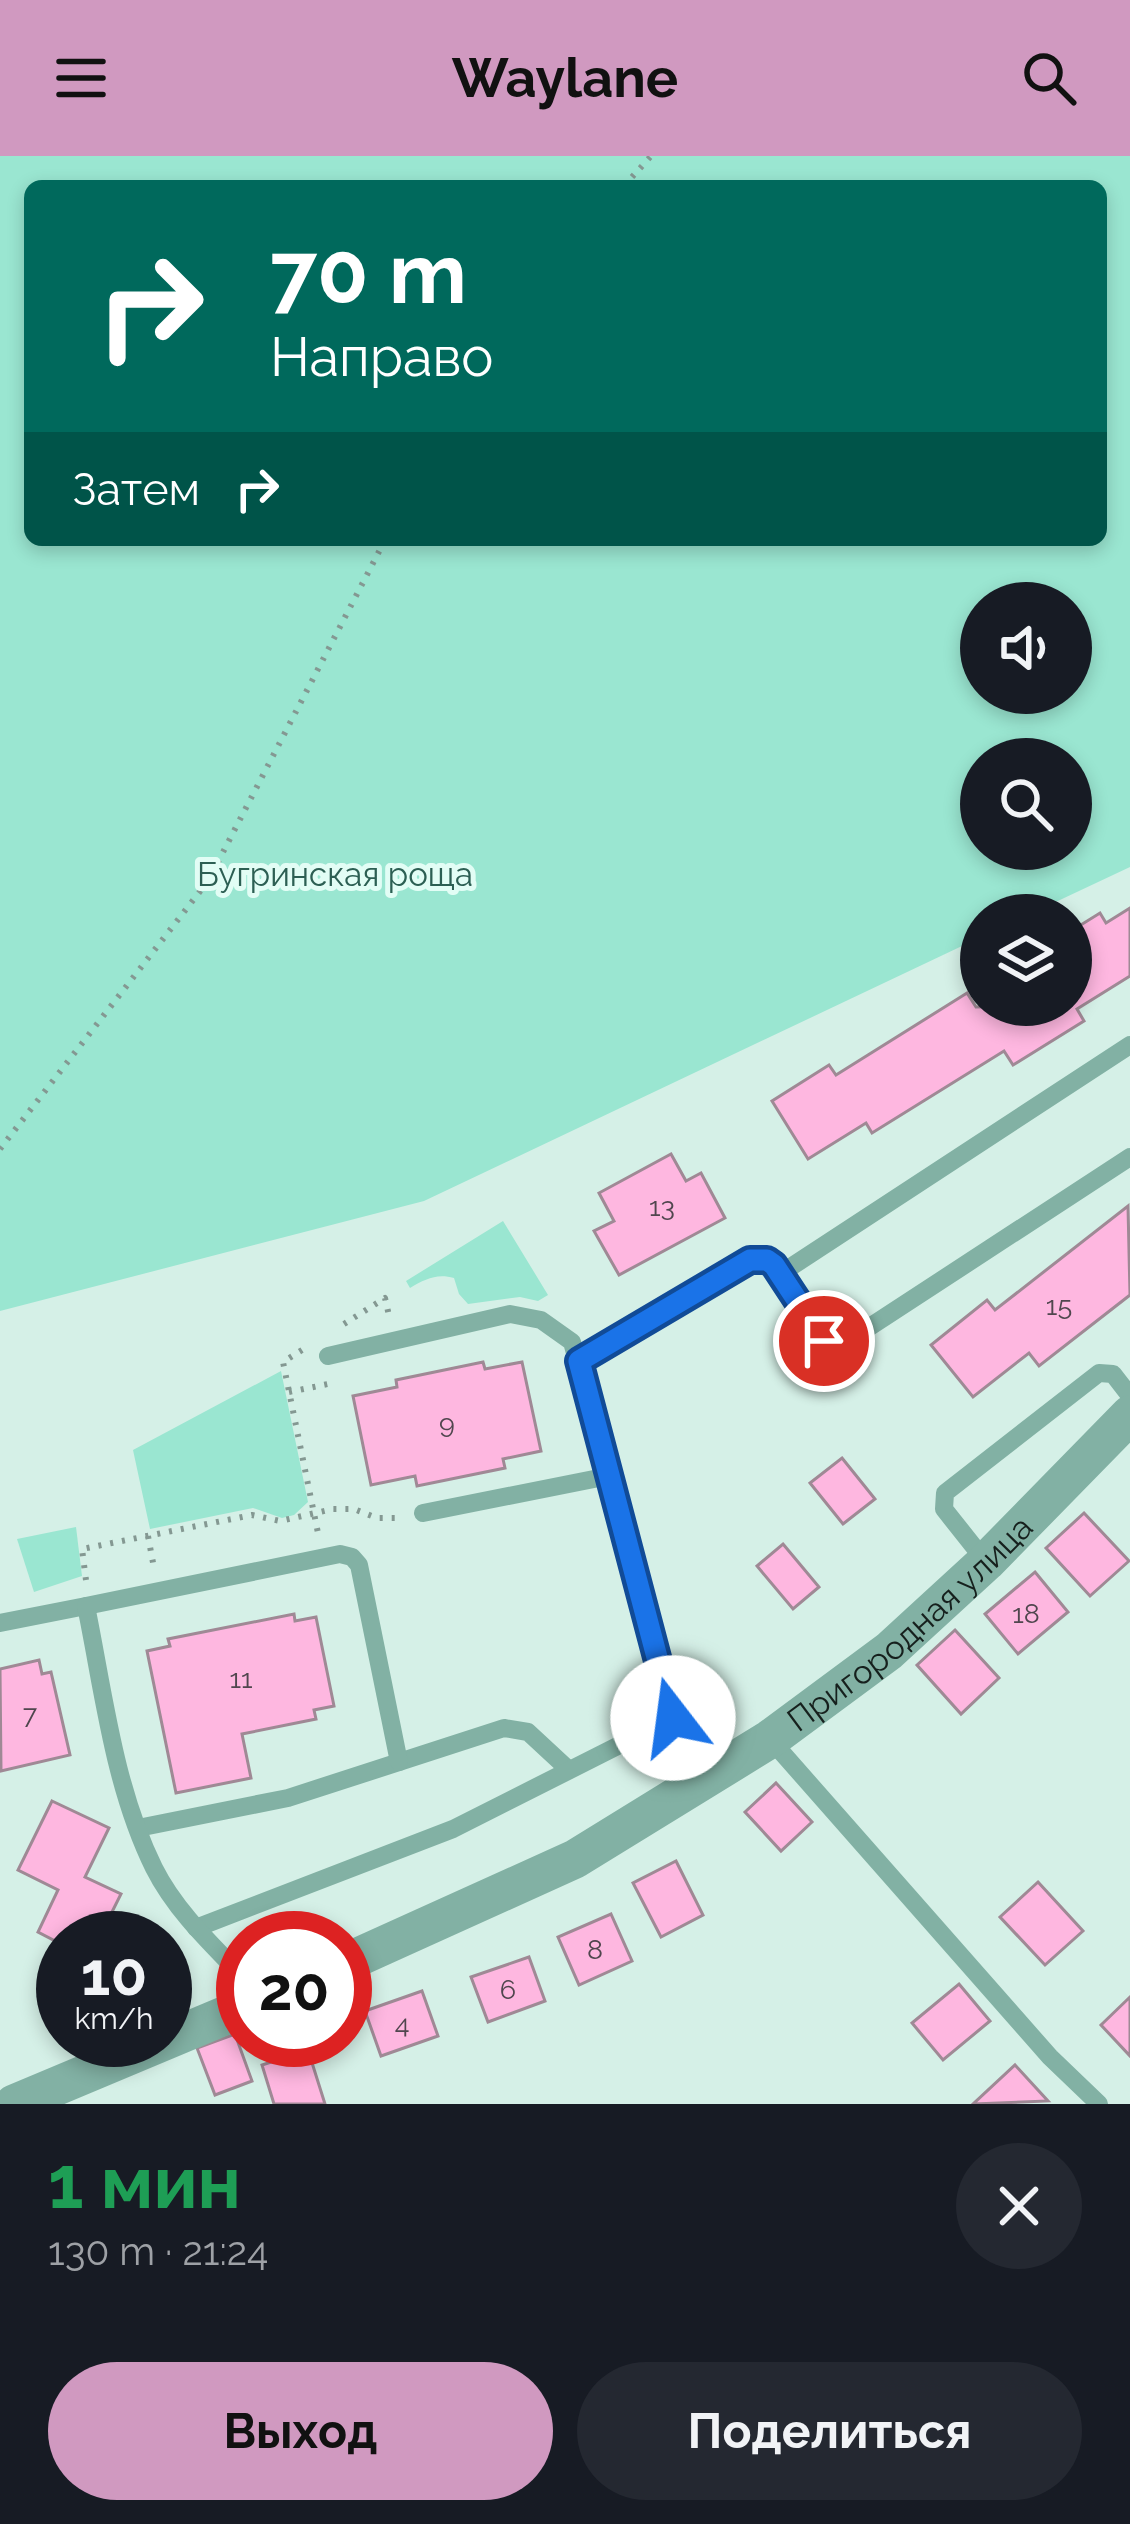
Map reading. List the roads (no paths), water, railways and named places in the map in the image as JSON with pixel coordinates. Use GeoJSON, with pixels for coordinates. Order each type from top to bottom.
{"type":"FeatureCollection","features":[{"type":"Feature","properties":{"kind":"street","name":"Пригородная улица"},"geometry":{"type":"LineString","coordinates":[[372,1951],[575,1859],[770,1738],[889,1651],[986,1562],[1130,1414]]}},
{"type":"Feature","properties":{"kind":"street"},"geometry":{"type":"LineString","coordinates":[[14,2104],[216,2019]]}},
{"type":"Feature","properties":{"kind":"lane"},"geometry":{"type":"LineString","coordinates":[[780,1274],[1130,1046]]}},
{"type":"Feature","properties":{"kind":"lane"},"geometry":{"type":"LineString","coordinates":[[579,1361],[750,1260],[767,1260],[824,1341],[842,1346],[1130,1157]]}},
{"type":"Feature","properties":{"kind":"lane"},"geometry":{"type":"LineString","coordinates":[[322,1349],[395,1341],[510,1314],[528,1315],[572,1342],[673,1718],[715,1774]]}},
{"type":"Feature","properties":{"kind":"lane"},"geometry":{"type":"LineString","coordinates":[[986,1562],[944,1509],[945,1493],[1099,1373],[1113,1374],[1130,1396]]}},
{"type":"Feature","properties":{"kind":"lane"},"geometry":{"type":"LineString","coordinates":[[423,1514],[609,1476]]}},
{"type":"Feature","properties":{"kind":"lane"},"geometry":{"type":"LineString","coordinates":[[0,1623],[340,1554],[352,1557],[358,1565],[399,1762]]}},
{"type":"Feature","properties":{"kind":"lane"},"geometry":{"type":"LineString","coordinates":[[88,1605],[126,1799],[156,1872],[216,1949]]}},
{"type":"Feature","properties":{"kind":"lane"},"geometry":{"type":"LineString","coordinates":[[196,1928],[453,1829],[673,1718]]}},
{"type":"Feature","properties":{"kind":"lane"},"geometry":{"type":"LineString","coordinates":[[138,1828],[288,1798],[517,1727],[569,1770]]}},
{"type":"Feature","properties":{"kind":"lane"},"geometry":{"type":"LineString","coordinates":[[770,1738],[1050,2056],[1100,2104]]}},
{"type":"Feature","properties":{"kind":"park label","name":"Бугринская роща"},"geometry":{"type":"Point","coordinates":[335,874]}}]}
